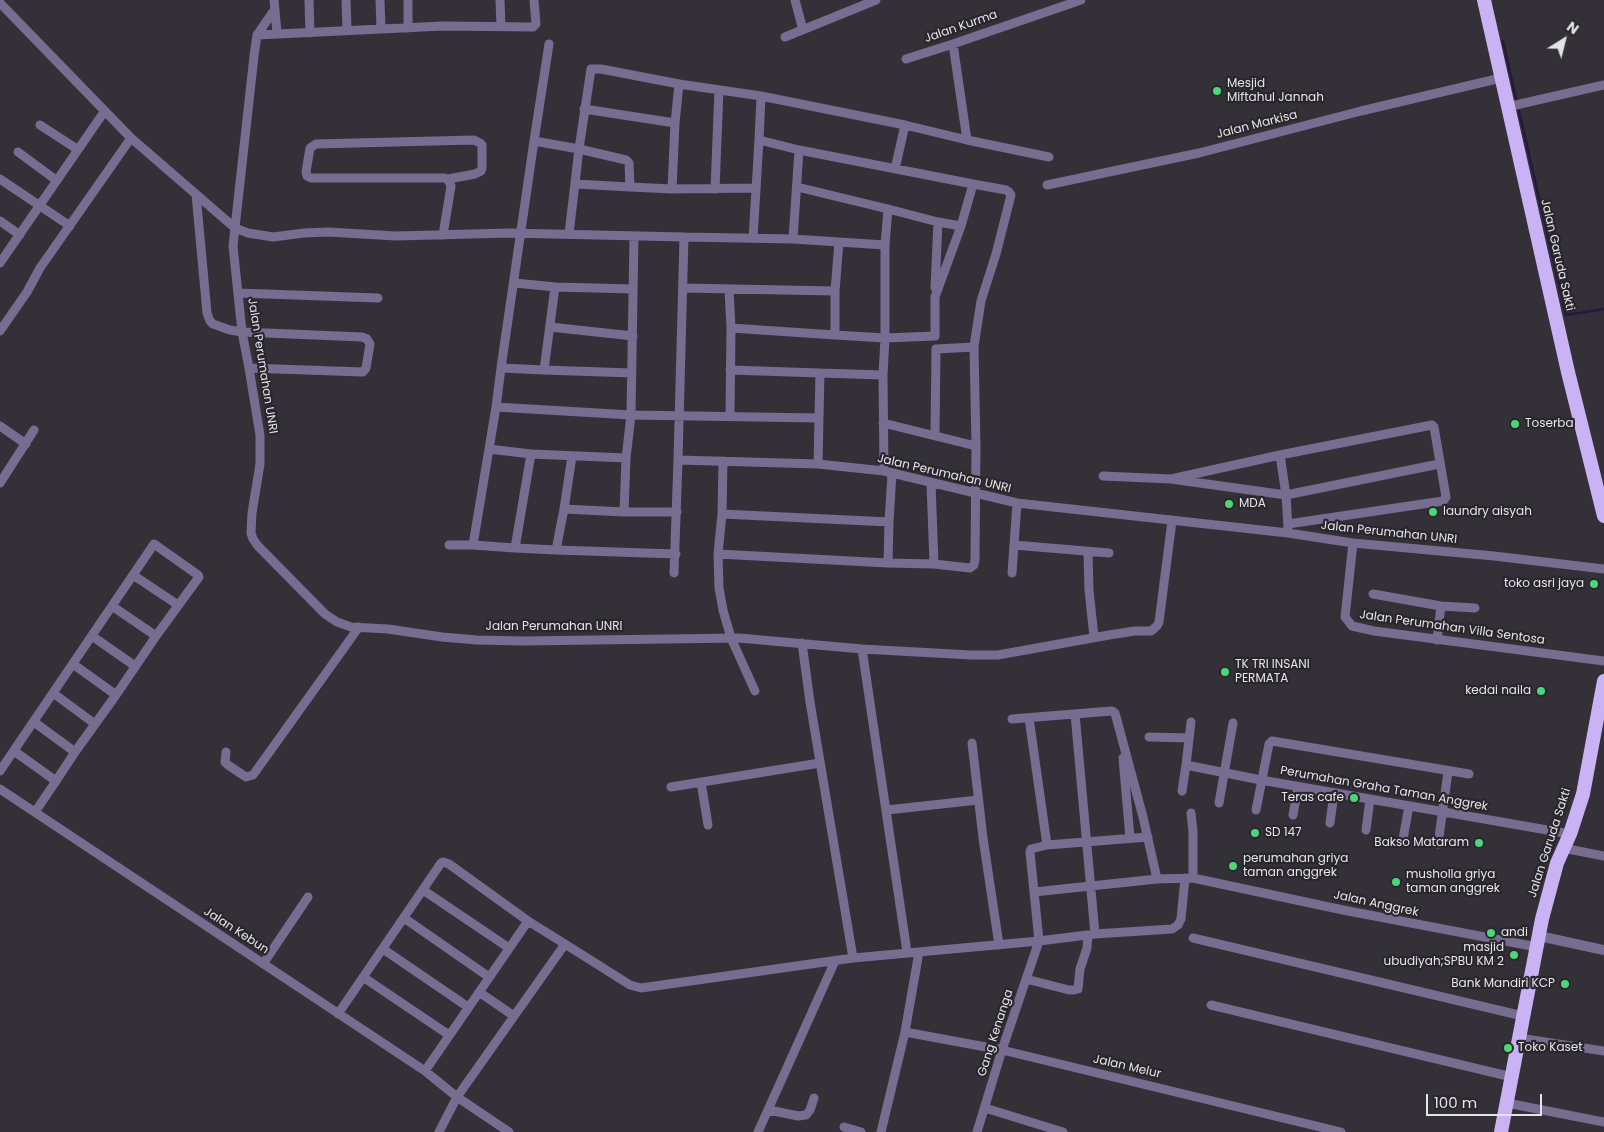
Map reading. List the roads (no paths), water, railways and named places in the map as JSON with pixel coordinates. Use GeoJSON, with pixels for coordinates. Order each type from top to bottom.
{"type":"FeatureCollection","features":[{"type":"Feature","properties":{"kind":"highway","name":"Jalan Garuda Sakti"},"geometry":{"type":"LineString","coordinates":[[1484,0],[1568,372],[1604,516]]}},
{"type":"Feature","properties":{"kind":"highway","name":"Jalan Garuda Sakti"},"geometry":{"type":"LineString","coordinates":[[1501,1132],[1538,941],[1552,881],[1563,848],[1570,834],[1600,734],[1604,681]]}},
{"type":"Feature","properties":{"kind":"street"},"geometry":{"type":"LineString","coordinates":[[309,0],[310,33]]}},
{"type":"Feature","properties":{"kind":"street"},"geometry":{"type":"LineString","coordinates":[[346,0],[347,30]]}},
{"type":"Feature","properties":{"kind":"street"},"geometry":{"type":"LineString","coordinates":[[380,0],[381,29]]}},
{"type":"Feature","properties":{"kind":"street"},"geometry":{"type":"LineString","coordinates":[[408,0],[408,28]]}},
{"type":"Feature","properties":{"kind":"street"},"geometry":{"type":"LineString","coordinates":[[500,0],[501,26]]}},
{"type":"Feature","properties":{"kind":"street"},"geometry":{"type":"LineString","coordinates":[[257,35],[408,28],[535,26],[534,0]]}},
{"type":"Feature","properties":{"kind":"street"},"geometry":{"type":"LineString","coordinates":[[795,0],[803,30]]}},
{"type":"Feature","properties":{"kind":"street","name":"Jalan Kurma"},"geometry":{"type":"LineString","coordinates":[[906,59],[1081,0]]}},
{"type":"Feature","properties":{"kind":"street"},"geometry":{"type":"LineString","coordinates":[[785,37],[870,1]]}},
{"type":"Feature","properties":{"kind":"street"},"geometry":{"type":"LineString","coordinates":[[0,3],[131,138],[235,228],[248,233],[273,237],[322,232],[396,236],[569,234],[793,239],[885,245]]}},
{"type":"Feature","properties":{"kind":"street"},"geometry":{"type":"LineString","coordinates":[[274,5],[278,33]]}},
{"type":"Feature","properties":{"kind":"street"},"geometry":{"type":"LineString","coordinates":[[257,35],[274,5]]}},
{"type":"Feature","properties":{"kind":"street","name":"Jalan Perumahan UNRI"},"geometry":{"type":"LineString","coordinates":[[257,35],[233,246],[242,332],[259,421],[261,449],[251,523],[253,539],[325,614],[343,625],[442,637],[497,640],[731,638],[862,649],[998,655],[1094,637],[1135,631],[1151,631],[1159,622],[1172,521]]}},
{"type":"Feature","properties":{"kind":"street"},"geometry":{"type":"LineString","coordinates":[[473,545],[490,449],[549,44]]}},
{"type":"Feature","properties":{"kind":"street"},"geometry":{"type":"LineString","coordinates":[[953,44],[967,140]]}},
{"type":"Feature","properties":{"kind":"street"},"geometry":{"type":"LineString","coordinates":[[569,234],[584,109],[590,72],[593,68],[679,84],[761,96],[1049,157]]}},
{"type":"Feature","properties":{"kind":"street","name":"Jalan Markisa"},"geometry":{"type":"LineString","coordinates":[[1047,185],[1199,152],[1501,78]]}},
{"type":"Feature","properties":{"kind":"street"},"geometry":{"type":"LineString","coordinates":[[672,190],[679,84]]}},
{"type":"Feature","properties":{"kind":"street"},"geometry":{"type":"LineString","coordinates":[[1507,107],[1604,85]]}},
{"type":"Feature","properties":{"kind":"street"},"geometry":{"type":"LineString","coordinates":[[715,189],[719,90]]}},
{"type":"Feature","properties":{"kind":"street"},"geometry":{"type":"LineString","coordinates":[[753,238],[761,96]]}},
{"type":"Feature","properties":{"kind":"street"},"geometry":{"type":"LineString","coordinates":[[584,109],[675,122]]}},
{"type":"Feature","properties":{"kind":"street"},"geometry":{"type":"LineString","coordinates":[[0,263],[104,112]]}},
{"type":"Feature","properties":{"kind":"street"},"geometry":{"type":"LineString","coordinates":[[40,124],[77,149]]}},
{"type":"Feature","properties":{"kind":"street"},"geometry":{"type":"LineString","coordinates":[[895,169],[905,125]]}},
{"type":"Feature","properties":{"kind":"street"},"geometry":{"type":"LineString","coordinates":[[0,331],[27,292],[40,268],[131,138]]}},
{"type":"Feature","properties":{"kind":"street"},"geometry":{"type":"LineString","coordinates":[[474,140],[480,143],[482,145],[481,171],[475,174],[448,179],[441,177],[311,178],[307,176],[306,172],[310,148],[316,144],[474,140]]}},
{"type":"Feature","properties":{"kind":"street"},"geometry":{"type":"LineString","coordinates":[[718,554],[934,564],[968,568],[974,565],[975,558],[976,446],[974,347],[981,301],[1011,195],[1006,190],[799,150],[760,140]]}},
{"type":"Feature","properties":{"kind":"street"},"geometry":{"type":"LineString","coordinates":[[534,141],[579,149],[627,161],[630,165],[630,187]]}},
{"type":"Feature","properties":{"kind":"street"},"geometry":{"type":"LineString","coordinates":[[793,239],[799,150]]}},
{"type":"Feature","properties":{"kind":"street"},"geometry":{"type":"LineString","coordinates":[[18,152],[56,180]]}},
{"type":"Feature","properties":{"kind":"street"},"geometry":{"type":"LineString","coordinates":[[0,179],[70,226]]}},
{"type":"Feature","properties":{"kind":"street"},"geometry":{"type":"LineString","coordinates":[[444,235],[451,186],[448,179]]}},
{"type":"Feature","properties":{"kind":"street"},"geometry":{"type":"LineString","coordinates":[[575,184],[672,190],[756,188]]}},
{"type":"Feature","properties":{"kind":"street"},"geometry":{"type":"LineString","coordinates":[[935,297],[961,226],[973,184]]}},
{"type":"Feature","properties":{"kind":"street"},"geometry":{"type":"LineString","coordinates":[[797,187],[961,226]]}},
{"type":"Feature","properties":{"kind":"street"},"geometry":{"type":"LineString","coordinates":[[196,194],[207,313],[213,324],[242,332],[362,337],[367,339],[370,344],[366,368],[363,372],[249,368]]}},
{"type":"Feature","properties":{"kind":"street"},"geometry":{"type":"LineString","coordinates":[[888,209],[885,245],[883,375],[883,423],[888,472],[888,563]]}},
{"type":"Feature","properties":{"kind":"street"},"geometry":{"type":"LineString","coordinates":[[0,221],[20,235]]}},
{"type":"Feature","properties":{"kind":"street"},"geometry":{"type":"LineString","coordinates":[[935,435],[935,297],[938,222]]}},
{"type":"Feature","properties":{"kind":"street"},"geometry":{"type":"LineString","coordinates":[[624,512],[626,458],[631,415],[634,236]]}},
{"type":"Feature","properties":{"kind":"street"},"geometry":{"type":"LineString","coordinates":[[674,573],[684,237]]}},
{"type":"Feature","properties":{"kind":"street"},"geometry":{"type":"LineString","coordinates":[[834,335],[838,242]]}},
{"type":"Feature","properties":{"kind":"street"},"geometry":{"type":"LineString","coordinates":[[514,284],[632,289]]}},
{"type":"Feature","properties":{"kind":"street"},"geometry":{"type":"LineString","coordinates":[[544,370],[555,287]]}},
{"type":"Feature","properties":{"kind":"street"},"geometry":{"type":"LineString","coordinates":[[683,288],[835,291]]}},
{"type":"Feature","properties":{"kind":"street"},"geometry":{"type":"LineString","coordinates":[[729,290],[731,328],[730,416]]}},
{"type":"Feature","properties":{"kind":"street"},"geometry":{"type":"LineString","coordinates":[[238,293],[378,298]]}},
{"type":"Feature","properties":{"kind":"street"},"geometry":{"type":"LineString","coordinates":[[550,327],[633,336]]}},
{"type":"Feature","properties":{"kind":"street"},"geometry":{"type":"LineString","coordinates":[[731,328],[885,338],[935,336]]}},
{"type":"Feature","properties":{"kind":"street"},"geometry":{"type":"LineString","coordinates":[[936,349],[974,347]]}},
{"type":"Feature","properties":{"kind":"street"},"geometry":{"type":"LineString","coordinates":[[501,368],[632,372]]}},
{"type":"Feature","properties":{"kind":"street"},"geometry":{"type":"LineString","coordinates":[[730,370],[883,375]]}},
{"type":"Feature","properties":{"kind":"street"},"geometry":{"type":"LineString","coordinates":[[818,464],[820,373]]}},
{"type":"Feature","properties":{"kind":"street"},"geometry":{"type":"LineString","coordinates":[[496,407],[631,415],[818,418]]}},
{"type":"Feature","properties":{"kind":"street"},"geometry":{"type":"LineString","coordinates":[[883,423],[976,446]]}},
{"type":"Feature","properties":{"kind":"street"},"geometry":{"type":"LineString","coordinates":[[0,426],[26,444]]}},
{"type":"Feature","properties":{"kind":"street"},"geometry":{"type":"LineString","coordinates":[[1172,479],[1280,455],[1432,426],[1434,428],[1446,497],[1443,501],[1288,524]]}},
{"type":"Feature","properties":{"kind":"street"},"geometry":{"type":"LineString","coordinates":[[0,483],[34,430]]}},
{"type":"Feature","properties":{"kind":"street"},"geometry":{"type":"LineString","coordinates":[[490,449],[531,454],[626,458]]}},
{"type":"Feature","properties":{"kind":"street"},"geometry":{"type":"LineString","coordinates":[[516,548],[531,454]]}},
{"type":"Feature","properties":{"kind":"street"},"geometry":{"type":"LineString","coordinates":[[1280,455],[1286,495],[1288,533]]}},
{"type":"Feature","properties":{"kind":"street"},"geometry":{"type":"LineString","coordinates":[[556,550],[572,456]]}},
{"type":"Feature","properties":{"kind":"street","name":"Jalan Perumahan UNRI"},"geometry":{"type":"LineString","coordinates":[[678,460],[818,464],[888,472],[1017,503],[1288,533],[1353,543],[1484,555],[1604,569]]}},
{"type":"Feature","properties":{"kind":"street"},"geometry":{"type":"LineString","coordinates":[[724,461],[718,554],[719,588],[731,638],[754,691]]}},
{"type":"Feature","properties":{"kind":"street"},"geometry":{"type":"LineString","coordinates":[[1103,476],[1172,479],[1286,495],[1440,464]]}},
{"type":"Feature","properties":{"kind":"street"},"geometry":{"type":"LineString","coordinates":[[931,483],[934,564]]}},
{"type":"Feature","properties":{"kind":"street"},"geometry":{"type":"LineString","coordinates":[[1012,573],[1017,503]]}},
{"type":"Feature","properties":{"kind":"street"},"geometry":{"type":"LineString","coordinates":[[564,509],[677,512]]}},
{"type":"Feature","properties":{"kind":"street"},"geometry":{"type":"LineString","coordinates":[[722,514],[889,522]]}},
{"type":"Feature","properties":{"kind":"street","name":"Jalan Perumahan Villa Sentosa"},"geometry":{"type":"LineString","coordinates":[[1353,543],[1345,617],[1352,626],[1437,640],[1604,661]]}},
{"type":"Feature","properties":{"kind":"street"},"geometry":{"type":"LineString","coordinates":[[0,771],[154,545],[156,544],[199,576],[35,812]]}},
{"type":"Feature","properties":{"kind":"street"},"geometry":{"type":"LineString","coordinates":[[449,545],[676,554]]}},
{"type":"Feature","properties":{"kind":"street"},"geometry":{"type":"LineString","coordinates":[[1014,545],[1109,553]]}},
{"type":"Feature","properties":{"kind":"street"},"geometry":{"type":"LineString","coordinates":[[1088,552],[1089,590],[1094,637]]}},
{"type":"Feature","properties":{"kind":"street"},"geometry":{"type":"LineString","coordinates":[[134,575],[178,605]]}},
{"type":"Feature","properties":{"kind":"street"},"geometry":{"type":"LineString","coordinates":[[1373,594],[1441,606],[1475,608]]}},
{"type":"Feature","properties":{"kind":"street"},"geometry":{"type":"LineString","coordinates":[[112,606],[156,636]]}},
{"type":"Feature","properties":{"kind":"street"},"geometry":{"type":"LineString","coordinates":[[1437,640],[1441,606]]}},
{"type":"Feature","properties":{"kind":"street"},"geometry":{"type":"LineString","coordinates":[[226,752],[226,764],[246,777],[253,775],[359,627]]}},
{"type":"Feature","properties":{"kind":"street"},"geometry":{"type":"LineString","coordinates":[[92,636],[136,666]]}},
{"type":"Feature","properties":{"kind":"street"},"geometry":{"type":"LineString","coordinates":[[802,643],[853,958]]}},
{"type":"Feature","properties":{"kind":"street"},"geometry":{"type":"LineString","coordinates":[[862,649],[907,952]]}},
{"type":"Feature","properties":{"kind":"street"},"geometry":{"type":"LineString","coordinates":[[73,664],[116,695]]}},
{"type":"Feature","properties":{"kind":"street"},"geometry":{"type":"LineString","coordinates":[[53,693],[95,724]]}},
{"type":"Feature","properties":{"kind":"street"},"geometry":{"type":"LineString","coordinates":[[1012,719],[1114,712],[1158,879]]}},
{"type":"Feature","properties":{"kind":"street"},"geometry":{"type":"LineString","coordinates":[[1026,980],[1069,990],[1078,988],[1080,969],[1092,935],[1091,886],[1075,714]]}},
{"type":"Feature","properties":{"kind":"street"},"geometry":{"type":"LineString","coordinates":[[1029,718],[1047,845]]}},
{"type":"Feature","properties":{"kind":"street"},"geometry":{"type":"LineString","coordinates":[[34,722],[75,752]]}},
{"type":"Feature","properties":{"kind":"street"},"geometry":{"type":"LineString","coordinates":[[1182,792],[1190,766],[1189,738],[1191,722]]}},
{"type":"Feature","properties":{"kind":"street"},"geometry":{"type":"LineString","coordinates":[[1219,803],[1232,723]]}},
{"type":"Feature","properties":{"kind":"street"},"geometry":{"type":"LineString","coordinates":[[1149,737],[1189,738]]}},
{"type":"Feature","properties":{"kind":"street"},"geometry":{"type":"LineString","coordinates":[[1122,740],[1130,838]]}},
{"type":"Feature","properties":{"kind":"street"},"geometry":{"type":"LineString","coordinates":[[1256,810],[1269,744],[1272,741],[1448,772],[1470,774]]}},
{"type":"Feature","properties":{"kind":"street"},"geometry":{"type":"LineString","coordinates":[[972,743],[978,800],[999,945]]}},
{"type":"Feature","properties":{"kind":"street"},"geometry":{"type":"LineString","coordinates":[[14,751],[56,781]]}},
{"type":"Feature","properties":{"kind":"street"},"geometry":{"type":"LineString","coordinates":[[671,787],[820,763]]}},
{"type":"Feature","properties":{"kind":"street","name":"Perumahan Graha Taman Anggrek"},"geometry":{"type":"LineString","coordinates":[[1190,766],[1224,774],[1570,834]]}},
{"type":"Feature","properties":{"kind":"street"},"geometry":{"type":"LineString","coordinates":[[1438,844],[1448,772]]}},
{"type":"Feature","properties":{"kind":"street"},"geometry":{"type":"LineString","coordinates":[[701,782],[708,825]]}},
{"type":"Feature","properties":{"kind":"street"},"geometry":{"type":"LineString","coordinates":[[1293,815],[1298,787]]}},
{"type":"Feature","properties":{"kind":"street","name":"Jalan Kebun"},"geometry":{"type":"LineString","coordinates":[[0,789],[424,1071],[509,1132]]}},
{"type":"Feature","properties":{"kind":"street"},"geometry":{"type":"LineString","coordinates":[[1330,823],[1334,793]]}},
{"type":"Feature","properties":{"kind":"street"},"geometry":{"type":"LineString","coordinates":[[1366,830],[1370,799]]}},
{"type":"Feature","properties":{"kind":"street"},"geometry":{"type":"LineString","coordinates":[[887,810],[978,800]]}},
{"type":"Feature","properties":{"kind":"street"},"geometry":{"type":"LineString","coordinates":[[1403,839],[1409,806]]}},
{"type":"Feature","properties":{"kind":"street"},"geometry":{"type":"LineString","coordinates":[[338,1014],[441,863],[446,862],[565,944],[630,985],[641,988],[907,952],[1172,929],[1177,926],[1181,919],[1189,878],[1193,832],[1191,813]]}},
{"type":"Feature","properties":{"kind":"street"},"geometry":{"type":"LineString","coordinates":[[1039,941],[1030,852],[1033,848],[1047,845],[1148,837]]}},
{"type":"Feature","properties":{"kind":"street"},"geometry":{"type":"LineString","coordinates":[[1563,848],[1604,856]]}},
{"type":"Feature","properties":{"kind":"street","name":"Jalan Anggrek"},"geometry":{"type":"LineString","coordinates":[[1034,892],[1158,879],[1189,878],[1343,910],[1538,941]]}},
{"type":"Feature","properties":{"kind":"street"},"geometry":{"type":"LineString","coordinates":[[423,890],[509,948]]}},
{"type":"Feature","properties":{"kind":"street"},"geometry":{"type":"LineString","coordinates":[[263,964],[308,897]]}},
{"type":"Feature","properties":{"kind":"street"},"geometry":{"type":"LineString","coordinates":[[404,918],[489,977]]}},
{"type":"Feature","properties":{"kind":"street"},"geometry":{"type":"LineString","coordinates":[[424,1071],[528,920]]}},
{"type":"Feature","properties":{"kind":"street"},"geometry":{"type":"LineString","coordinates":[[1192,938],[1523,1016]]}},
{"type":"Feature","properties":{"kind":"street","name":"Gang Kenanga"},"geometry":{"type":"LineString","coordinates":[[977,1132],[1002,1050],[1039,941]]}},
{"type":"Feature","properties":{"kind":"street"},"geometry":{"type":"LineString","coordinates":[[1538,941],[1604,950]]}},
{"type":"Feature","properties":{"kind":"street"},"geometry":{"type":"LineString","coordinates":[[443,1130],[458,1097],[565,944]]}},
{"type":"Feature","properties":{"kind":"street"},"geometry":{"type":"LineString","coordinates":[[382,949],[468,1008]]}},
{"type":"Feature","properties":{"kind":"street"},"geometry":{"type":"LineString","coordinates":[[881,1132],[905,1032],[919,952]]}},
{"type":"Feature","properties":{"kind":"street"},"geometry":{"type":"LineString","coordinates":[[758,1132],[835,961]]}},
{"type":"Feature","properties":{"kind":"street"},"geometry":{"type":"LineString","coordinates":[[364,977],[449,1035]]}},
{"type":"Feature","properties":{"kind":"street"},"geometry":{"type":"LineString","coordinates":[[479,992],[514,1016]]}},
{"type":"Feature","properties":{"kind":"street"},"geometry":{"type":"LineString","coordinates":[[1211,1005],[1512,1077]]}},
{"type":"Feature","properties":{"kind":"street","name":"Jalan Melur"},"geometry":{"type":"LineString","coordinates":[[905,1032],[1002,1050],[1341,1132]]}},
{"type":"Feature","properties":{"kind":"street"},"geometry":{"type":"LineString","coordinates":[[1519,1038],[1604,1052]]}},
{"type":"Feature","properties":{"kind":"street"},"geometry":{"type":"LineString","coordinates":[[768,1110],[798,1116],[806,1115],[814,1098]]}},
{"type":"Feature","properties":{"kind":"street"},"geometry":{"type":"LineString","coordinates":[[1507,1103],[1604,1122]]}},
{"type":"Feature","properties":{"kind":"street"},"geometry":{"type":"LineString","coordinates":[[985,1108],[1063,1132]]}},
{"type":"Feature","properties":{"kind":"street"},"geometry":{"type":"LineString","coordinates":[[844,1127],[861,1132]]}},
{"type":"Feature","properties":{"kind":"waterway"},"geometry":{"type":"LineString","coordinates":[[1503,41],[1516,99]]}},
{"type":"Feature","properties":{"kind":"waterway"},"geometry":{"type":"LineString","coordinates":[[1519,111],[1566,315],[1604,309]]}},
{"type":"Feature","properties":{"kind":"place","name":"Mesjid Miftahul Jannah"},"geometry":{"type":"Point","coordinates":[1217,91]}},
{"type":"Feature","properties":{"kind":"place","name":"Toserba"},"geometry":{"type":"Point","coordinates":[1515,424]}},
{"type":"Feature","properties":{"kind":"place","name":"MDA"},"geometry":{"type":"Point","coordinates":[1229,504]}},
{"type":"Feature","properties":{"kind":"place","name":"laundry aisyah"},"geometry":{"type":"Point","coordinates":[1433,512]}},
{"type":"Feature","properties":{"kind":"place","name":"toko asri jaya"},"geometry":{"type":"Point","coordinates":[1594,584]}},
{"type":"Feature","properties":{"kind":"place","name":"TK TRI INSANI PERMATA"},"geometry":{"type":"Point","coordinates":[1225,672]}},
{"type":"Feature","properties":{"kind":"place","name":"kedai naila"},"geometry":{"type":"Point","coordinates":[1541,691]}},
{"type":"Feature","properties":{"kind":"place","name":"Teras cafe"},"geometry":{"type":"Point","coordinates":[1354,798]}},
{"type":"Feature","properties":{"kind":"place","name":"SD 147"},"geometry":{"type":"Point","coordinates":[1255,833]}},
{"type":"Feature","properties":{"kind":"place","name":"Bakso Mataram"},"geometry":{"type":"Point","coordinates":[1479,843]}},
{"type":"Feature","properties":{"kind":"place","name":"perumahan griya taman anggrek"},"geometry":{"type":"Point","coordinates":[1233,866]}},
{"type":"Feature","properties":{"kind":"place","name":"musholla griya taman anggrek"},"geometry":{"type":"Point","coordinates":[1396,882]}},
{"type":"Feature","properties":{"kind":"place","name":"andi"},"geometry":{"type":"Point","coordinates":[1491,933]}},
{"type":"Feature","properties":{"kind":"place","name":"masjid ubudiyah;SPBU KM 2"},"geometry":{"type":"Point","coordinates":[1514,955]}},
{"type":"Feature","properties":{"kind":"place","name":"Bank Mandiri KCP"},"geometry":{"type":"Point","coordinates":[1565,984]}},
{"type":"Feature","properties":{"kind":"place","name":"Toko Kaset"},"geometry":{"type":"Point","coordinates":[1508,1048]}}]}
